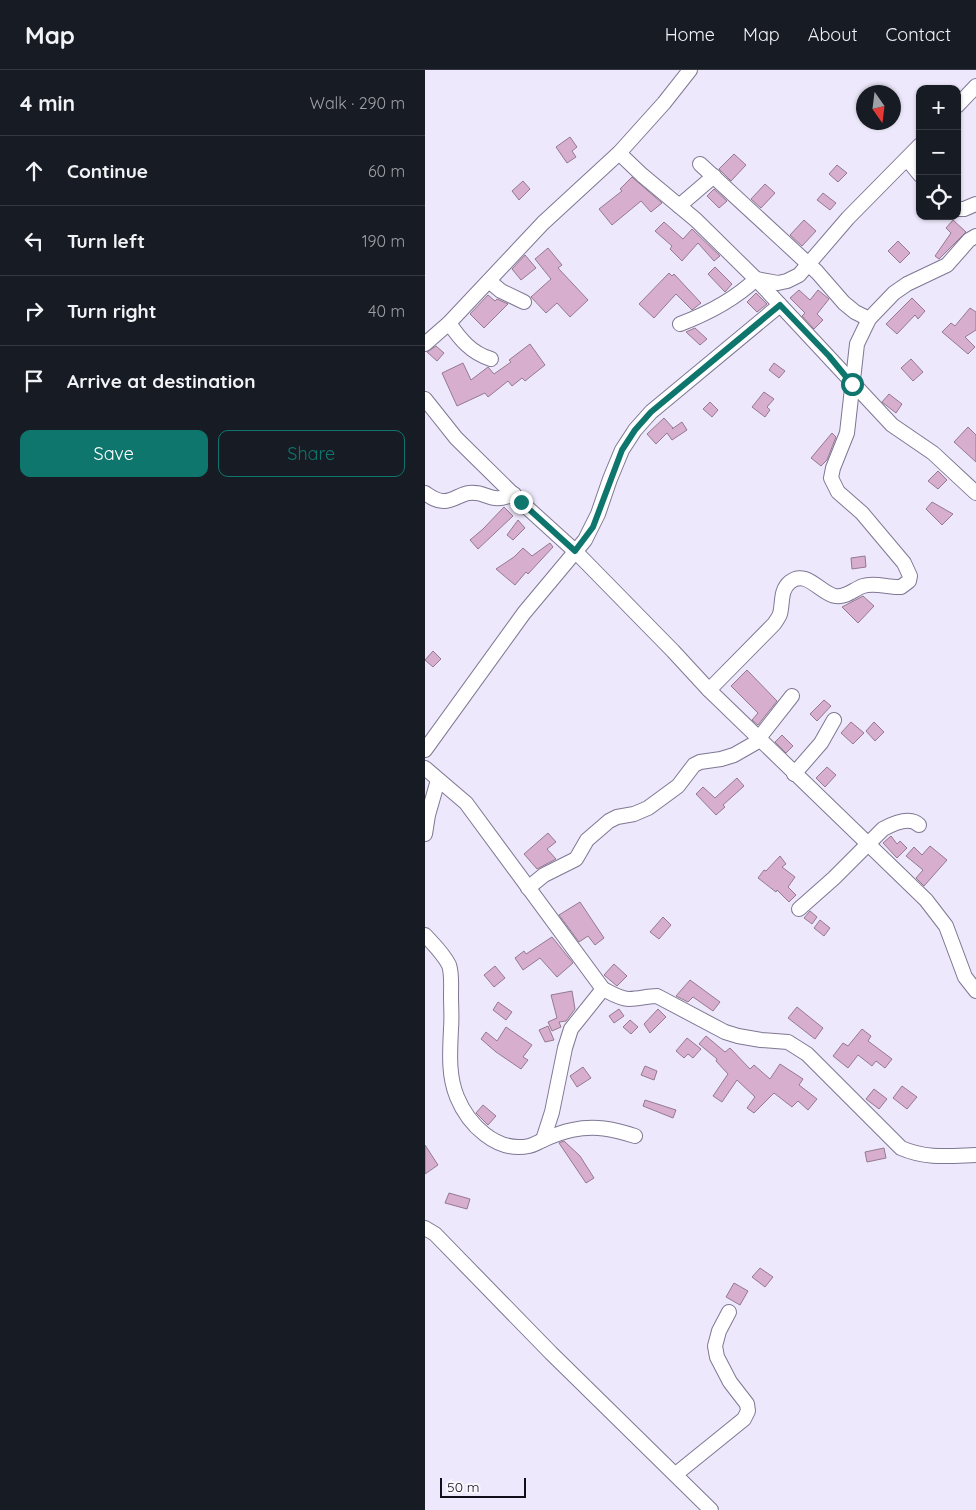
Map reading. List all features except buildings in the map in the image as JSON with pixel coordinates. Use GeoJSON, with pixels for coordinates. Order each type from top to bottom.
{"type":"FeatureCollection","features":[{"type":"Feature","properties":{"kind":"street"},"geometry":{"type":"LineString","coordinates":[[425,344],[489,281],[543,223],[619,153],[664,103],[690,70]]}},
{"type":"Feature","properties":{"kind":"street"},"geometry":{"type":"LineString","coordinates":[[961,102],[976,86]]}},
{"type":"Feature","properties":{"kind":"street"},"geometry":{"type":"LineString","coordinates":[[680,324],[729,301],[756,279],[778,283],[799,275],[854,212],[916,149]]}},
{"type":"Feature","properties":{"kind":"street"},"geometry":{"type":"LineString","coordinates":[[619,153],[696,220],[756,279],[892,425],[933,454],[976,493]]}},
{"type":"Feature","properties":{"kind":"street"},"geometry":{"type":"LineString","coordinates":[[907,159],[916,170]]}},
{"type":"Feature","properties":{"kind":"street"},"geometry":{"type":"LineString","coordinates":[[700,164],[809,264],[844,303],[855,312],[869,319]]}},
{"type":"Feature","properties":{"kind":"street"},"geometry":{"type":"LineString","coordinates":[[679,206],[714,176]]}},
{"type":"Feature","properties":{"kind":"street"},"geometry":{"type":"LineString","coordinates":[[961,209],[976,204]]}},
{"type":"Feature","properties":{"kind":"street"},"geometry":{"type":"LineString","coordinates":[[709,690],[774,624],[780,614],[784,590],[791,580],[797,578],[806,579],[836,596],[847,594],[863,586],[901,587],[909,581],[910,576],[904,562],[868,521],[838,492],[831,478],[847,432],[857,344],[869,319],[894,293],[916,279],[947,265],[969,240],[976,236]]}},
{"type":"Feature","properties":{"kind":"street"},"geometry":{"type":"LineString","coordinates":[[489,281],[501,291],[525,302]]}},
{"type":"Feature","properties":{"kind":"street"},"geometry":{"type":"LineString","coordinates":[[425,750],[525,613],[593,527],[622,450],[635,430],[651,412],[780,305]]}},
{"type":"Feature","properties":{"kind":"street"},"geometry":{"type":"LineString","coordinates":[[449,322],[464,343],[481,356],[491,360]]}},
{"type":"Feature","properties":{"kind":"street"},"geometry":{"type":"LineString","coordinates":[[425,399],[456,438],[575,551],[709,690],[926,900],[946,926],[965,976],[976,991]]}},
{"type":"Feature","properties":{"kind":"street"},"geometry":{"type":"LineString","coordinates":[[425,493],[436,500],[443,501],[471,493],[497,500],[514,494]]}},
{"type":"Feature","properties":{"kind":"street"},"geometry":{"type":"LineString","coordinates":[[528,888],[544,875],[576,859],[587,840],[609,821],[648,808],[678,786],[694,765],[734,755],[759,739],[792,696]]}},
{"type":"Feature","properties":{"kind":"street"},"geometry":{"type":"LineString","coordinates":[[794,774],[821,743],[834,720]]}},
{"type":"Feature","properties":{"kind":"street"},"geometry":{"type":"LineString","coordinates":[[425,768],[466,803],[603,989],[631,999],[657,996],[725,1032],[761,1040],[788,1042],[807,1054],[901,1148],[915,1154],[929,1156],[976,1155]]}},
{"type":"Feature","properties":{"kind":"street"},"geometry":{"type":"LineString","coordinates":[[425,834],[437,780]]}},
{"type":"Feature","properties":{"kind":"street"},"geometry":{"type":"LineString","coordinates":[[799,909],[834,878],[878,834],[892,824],[909,820],[919,825]]}},
{"type":"Feature","properties":{"kind":"street"},"geometry":{"type":"LineString","coordinates":[[425,935],[444,956],[449,966],[451,1027],[449,1051],[451,1077],[455,1093],[462,1109],[483,1133],[505,1145],[515,1147],[531,1146],[571,1130],[596,1127],[610,1128],[635,1136]]}},
{"type":"Feature","properties":{"kind":"street"},"geometry":{"type":"LineString","coordinates":[[543,1140],[552,1112],[565,1048],[571,1030],[603,989]]}},
{"type":"Feature","properties":{"kind":"street"},"geometry":{"type":"LineString","coordinates":[[425,1228],[435,1234],[551,1353],[711,1510]]}},
{"type":"Feature","properties":{"kind":"street"},"geometry":{"type":"LineString","coordinates":[[676,1474],[744,1419],[747,1414],[747,1404],[730,1382],[717,1357],[715,1346],[719,1331],[729,1312]]}},
{"type":"Feature","properties":{"kind":"route"},"geometry":{"type":"LineString","coordinates":[[521,502],[575,551],[593,527],[622,450],[635,430],[651,412],[780,305],[829,356],[852,384]]}}]}
